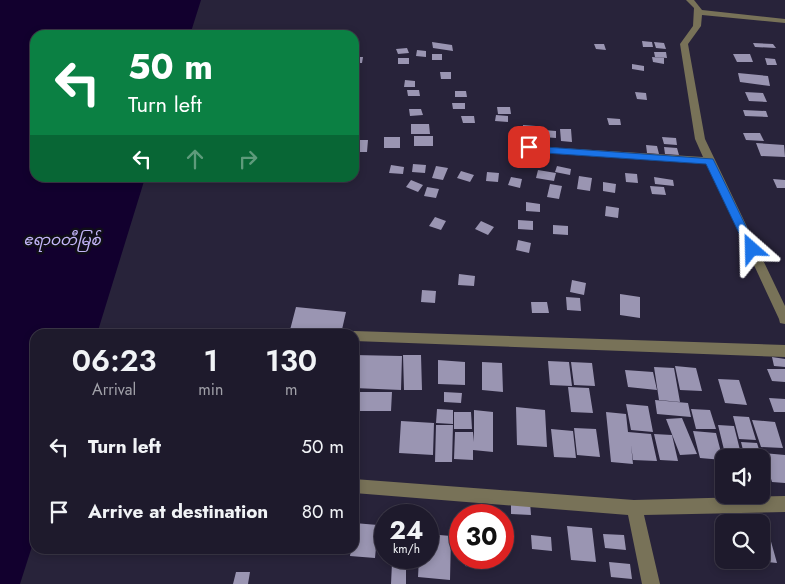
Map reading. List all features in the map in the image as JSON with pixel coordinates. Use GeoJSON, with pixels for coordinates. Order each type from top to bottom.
{"type":"FeatureCollection","features":[{"type":"Feature","properties":{"kind":"street"},"geometry":{"type":"LineString","coordinates":[[690,0],[698,8],[697,26],[684,44],[700,139],[785,319]]}},
{"type":"Feature","properties":{"kind":"street"},"geometry":{"type":"LineString","coordinates":[[698,12],[785,20]]}},
{"type":"Feature","properties":{"kind":"street"},"geometry":{"type":"LineString","coordinates":[[529,147],[545,150],[710,161]]}},
{"type":"Feature","properties":{"kind":"street"},"geometry":{"type":"LineString","coordinates":[[359,336],[785,351]]}},
{"type":"Feature","properties":{"kind":"street"},"geometry":{"type":"LineString","coordinates":[[359,486],[634,508],[785,504]]}},
{"type":"Feature","properties":{"kind":"street"},"geometry":{"type":"LineString","coordinates":[[634,508],[651,584]]}},
{"type":"Feature","properties":{"kind":"water","name":"ဧရာဝတီမြစ်"},"geometry":{"type":"Polygon","coordinates":[[[0,0],[201,0],[192,30],[30,30],[30,182],[144,182],[99,329],[30,329],[30,553],[20,584],[0,584],[0,0]]]}},
{"type":"Feature","properties":{"kind":"building"},"geometry":{"type":"Polygon","coordinates":[[[642,41],[652,42],[653,47],[643,47],[642,41]]]}},
{"type":"Feature","properties":{"kind":"building"},"geometry":{"type":"Polygon","coordinates":[[[432,42],[452,45],[453,51],[433,48],[432,42]]]}},
{"type":"Feature","properties":{"kind":"building"},"geometry":{"type":"Polygon","coordinates":[[[654,42],[664,43],[666,49],[656,48],[654,42]]]}},
{"type":"Feature","properties":{"kind":"building"},"geometry":{"type":"Polygon","coordinates":[[[753,43],[773,44],[776,48],[755,47],[753,43]]]}},
{"type":"Feature","properties":{"kind":"building"},"geometry":{"type":"Polygon","coordinates":[[[594,44],[604,44],[606,50],[596,49],[594,44]]]}},
{"type":"Feature","properties":{"kind":"building"},"geometry":{"type":"Polygon","coordinates":[[[407,48],[409,53],[398,54],[396,49],[407,48]]]}},
{"type":"Feature","properties":{"kind":"building"},"geometry":{"type":"Polygon","coordinates":[[[417,50],[426,51],[426,57],[416,56],[417,50]]]}},
{"type":"Feature","properties":{"kind":"building"},"geometry":{"type":"Polygon","coordinates":[[[654,52],[666,52],[667,58],[655,57],[654,52]]]}},
{"type":"Feature","properties":{"kind":"building"},"geometry":{"type":"Polygon","coordinates":[[[432,54],[442,54],[442,60],[432,60],[432,54]]]}},
{"type":"Feature","properties":{"kind":"building"},"geometry":{"type":"Polygon","coordinates":[[[733,54],[750,54],[753,62],[737,62],[733,54]]]}},
{"type":"Feature","properties":{"kind":"building"},"geometry":{"type":"Polygon","coordinates":[[[359,57],[363,57],[362,63],[359,63],[359,57]]]}},
{"type":"Feature","properties":{"kind":"building"},"geometry":{"type":"Polygon","coordinates":[[[652,57],[664,58],[664,64],[653,62],[652,57]]]}},
{"type":"Feature","properties":{"kind":"building"},"geometry":{"type":"Polygon","coordinates":[[[398,58],[409,58],[409,64],[398,64],[398,58]]]}},
{"type":"Feature","properties":{"kind":"building"},"geometry":{"type":"Polygon","coordinates":[[[765,58],[775,59],[777,65],[767,65],[765,58]]]}},
{"type":"Feature","properties":{"kind":"building"},"geometry":{"type":"Polygon","coordinates":[[[632,64],[644,66],[644,71],[632,69],[632,64]]]}},
{"type":"Feature","properties":{"kind":"building"},"geometry":{"type":"Polygon","coordinates":[[[440,72],[451,72],[451,79],[441,79],[440,72]]]}},
{"type":"Feature","properties":{"kind":"building"},"geometry":{"type":"Polygon","coordinates":[[[738,73],[768,76],[770,86],[740,82],[738,73]]]}},
{"type":"Feature","properties":{"kind":"building"},"geometry":{"type":"Polygon","coordinates":[[[405,80],[415,81],[415,87],[404,87],[405,80]]]}},
{"type":"Feature","properties":{"kind":"building"},"geometry":{"type":"Polygon","coordinates":[[[407,90],[419,90],[420,96],[408,96],[407,90]]]}},
{"type":"Feature","properties":{"kind":"building"},"geometry":{"type":"Polygon","coordinates":[[[455,91],[466,91],[467,97],[455,97],[455,91]]]}},
{"type":"Feature","properties":{"kind":"building"},"geometry":{"type":"Polygon","coordinates":[[[635,92],[646,93],[647,100],[637,99],[635,92]]]}},
{"type":"Feature","properties":{"kind":"building"},"geometry":{"type":"Polygon","coordinates":[[[745,92],[763,93],[767,102],[749,101],[745,92]]]}},
{"type":"Feature","properties":{"kind":"building"},"geometry":{"type":"Polygon","coordinates":[[[452,103],[465,103],[465,109],[453,109],[452,103]]]}},
{"type":"Feature","properties":{"kind":"building"},"geometry":{"type":"Polygon","coordinates":[[[497,107],[510,107],[511,114],[498,114],[497,107]]]}},
{"type":"Feature","properties":{"kind":"building"},"geometry":{"type":"Polygon","coordinates":[[[409,109],[421,109],[423,115],[410,116],[409,109]]]}},
{"type":"Feature","properties":{"kind":"building"},"geometry":{"type":"Polygon","coordinates":[[[743,110],[766,111],[768,117],[745,116],[743,110]]]}},
{"type":"Feature","properties":{"kind":"building"},"geometry":{"type":"Polygon","coordinates":[[[496,115],[508,116],[508,122],[495,121],[496,115]]]}},
{"type":"Feature","properties":{"kind":"building"},"geometry":{"type":"Polygon","coordinates":[[[461,116],[474,116],[475,123],[463,123],[461,116]]]}},
{"type":"Feature","properties":{"kind":"building"},"geometry":{"type":"Polygon","coordinates":[[[607,118],[620,119],[621,125],[609,125],[607,118]]]}},
{"type":"Feature","properties":{"kind":"building"},"geometry":{"type":"Polygon","coordinates":[[[411,124],[429,124],[430,134],[411,134],[411,124]]]}},
{"type":"Feature","properties":{"kind":"building"},"geometry":{"type":"Polygon","coordinates":[[[523,125],[536,126],[536,132],[523,131],[523,125]]]}},
{"type":"Feature","properties":{"kind":"building"},"geometry":{"type":"Polygon","coordinates":[[[560,129],[571,129],[572,142],[561,141],[560,129]]]}},
{"type":"Feature","properties":{"kind":"building"},"geometry":{"type":"Polygon","coordinates":[[[543,130],[556,131],[556,138],[543,137],[543,130]]]}},
{"type":"Feature","properties":{"kind":"building"},"geometry":{"type":"Polygon","coordinates":[[[743,133],[760,133],[764,141],[746,140],[743,133]]]}},
{"type":"Feature","properties":{"kind":"building"},"geometry":{"type":"Polygon","coordinates":[[[414,136],[433,136],[433,146],[414,146],[414,136]]]}},
{"type":"Feature","properties":{"kind":"building"},"geometry":{"type":"Polygon","coordinates":[[[384,137],[400,137],[400,148],[384,148],[384,137]]]}},
{"type":"Feature","properties":{"kind":"building"},"geometry":{"type":"Polygon","coordinates":[[[662,137],[676,138],[677,145],[664,144],[662,137]]]}},
{"type":"Feature","properties":{"kind":"building"},"geometry":{"type":"Polygon","coordinates":[[[359,140],[368,140],[367,152],[359,152],[359,140]]]}},
{"type":"Feature","properties":{"kind":"building"},"geometry":{"type":"Polygon","coordinates":[[[756,143],[784,145],[785,157],[761,156],[756,143]]]}},
{"type":"Feature","properties":{"kind":"building"},"geometry":{"type":"Polygon","coordinates":[[[646,145],[657,146],[659,154],[647,153],[646,145]]]}},
{"type":"Feature","properties":{"kind":"building"},"geometry":{"type":"Polygon","coordinates":[[[664,147],[677,148],[679,155],[665,154],[664,147]]]}},
{"type":"Feature","properties":{"kind":"building"},"geometry":{"type":"Polygon","coordinates":[[[413,164],[426,165],[425,173],[412,172],[413,164]]]}},
{"type":"Feature","properties":{"kind":"building"},"geometry":{"type":"Polygon","coordinates":[[[391,165],[404,167],[403,174],[389,173],[391,165]]]}},
{"type":"Feature","properties":{"kind":"building"},"geometry":{"type":"Polygon","coordinates":[[[436,166],[448,168],[443,180],[432,178],[436,166]]]}},
{"type":"Feature","properties":{"kind":"building"},"geometry":{"type":"Polygon","coordinates":[[[557,166],[571,169],[570,175],[555,172],[557,166]]]}},
{"type":"Feature","properties":{"kind":"building"},"geometry":{"type":"Polygon","coordinates":[[[538,170],[556,173],[554,181],[536,178],[538,170]]]}},
{"type":"Feature","properties":{"kind":"building"},"geometry":{"type":"Polygon","coordinates":[[[461,171],[474,175],[470,182],[457,178],[461,171]]]}},
{"type":"Feature","properties":{"kind":"building"},"geometry":{"type":"Polygon","coordinates":[[[487,172],[499,173],[498,182],[486,181],[487,172]]]}},
{"type":"Feature","properties":{"kind":"building"},"geometry":{"type":"Polygon","coordinates":[[[625,173],[637,174],[638,183],[626,182],[625,173]]]}},
{"type":"Feature","properties":{"kind":"building"},"geometry":{"type":"Polygon","coordinates":[[[579,176],[592,178],[590,191],[577,189],[579,176]]]}},
{"type":"Feature","properties":{"kind":"building"},"geometry":{"type":"Polygon","coordinates":[[[511,177],[522,179],[520,188],[508,185],[511,177]]]}},
{"type":"Feature","properties":{"kind":"building"},"geometry":{"type":"Polygon","coordinates":[[[654,177],[673,180],[674,186],[655,184],[654,177]]]}},
{"type":"Feature","properties":{"kind":"building"},"geometry":{"type":"Polygon","coordinates":[[[773,179],[785,180],[785,188],[777,188],[773,179]]]}},
{"type":"Feature","properties":{"kind":"building"},"geometry":{"type":"Polygon","coordinates":[[[411,180],[423,185],[418,192],[406,187],[411,180]]]}},
{"type":"Feature","properties":{"kind":"building"},"geometry":{"type":"Polygon","coordinates":[[[603,182],[616,184],[615,193],[603,191],[603,182]]]}},
{"type":"Feature","properties":{"kind":"building"},"geometry":{"type":"Polygon","coordinates":[[[550,184],[562,186],[559,199],[547,197],[550,184]]]}},
{"type":"Feature","properties":{"kind":"building"},"geometry":{"type":"Polygon","coordinates":[[[650,186],[664,187],[666,195],[652,194],[650,186]]]}},
{"type":"Feature","properties":{"kind":"building"},"geometry":{"type":"Polygon","coordinates":[[[427,187],[439,189],[436,198],[424,196],[427,187]]]}},
{"type":"Feature","properties":{"kind":"building"},"geometry":{"type":"Polygon","coordinates":[[[526,202],[540,204],[540,212],[526,211],[526,202]]]}},
{"type":"Feature","properties":{"kind":"building"},"geometry":{"type":"Polygon","coordinates":[[[606,206],[619,208],[618,218],[605,216],[606,206]]]}},
{"type":"Feature","properties":{"kind":"building"},"geometry":{"type":"Polygon","coordinates":[[[435,217],[446,221],[441,230],[429,226],[435,217]]]}},
{"type":"Feature","properties":{"kind":"building"},"geometry":{"type":"Polygon","coordinates":[[[518,220],[533,221],[533,230],[518,229],[518,220]]]}},
{"type":"Feature","properties":{"kind":"building"},"geometry":{"type":"Polygon","coordinates":[[[481,221],[494,227],[488,235],[475,229],[481,221]]]}},
{"type":"Feature","properties":{"kind":"building"},"geometry":{"type":"Polygon","coordinates":[[[553,225],[568,226],[568,235],[553,234],[553,225]]]}},
{"type":"Feature","properties":{"kind":"building"},"geometry":{"type":"Polygon","coordinates":[[[518,240],[531,243],[529,253],[516,250],[518,240]]]}},
{"type":"Feature","properties":{"kind":"building"},"geometry":{"type":"Polygon","coordinates":[[[459,274],[475,276],[474,286],[458,285],[459,274]]]}},
{"type":"Feature","properties":{"kind":"building"},"geometry":{"type":"Polygon","coordinates":[[[572,280],[586,283],[584,295],[570,292],[572,280]]]}},
{"type":"Feature","properties":{"kind":"building"},"geometry":{"type":"Polygon","coordinates":[[[422,290],[436,291],[435,303],[421,302],[422,290]]]}},
{"type":"Feature","properties":{"kind":"building"},"geometry":{"type":"Polygon","coordinates":[[[620,294],[640,297],[640,318],[620,315],[620,294]]]}},
{"type":"Feature","properties":{"kind":"building"},"geometry":{"type":"Polygon","coordinates":[[[566,297],[580,298],[581,311],[567,310],[566,297]]]}},
{"type":"Feature","properties":{"kind":"building"},"geometry":{"type":"Polygon","coordinates":[[[531,302],[547,302],[549,313],[532,313],[531,302]]]}},
{"type":"Feature","properties":{"kind":"building"},"geometry":{"type":"Polygon","coordinates":[[[296,307],[346,312],[342,329],[290,329],[296,307]]]}},
{"type":"Feature","properties":{"kind":"building"},"geometry":{"type":"Polygon","coordinates":[[[359,355],[402,356],[401,390],[359,388],[359,355]]]}},
{"type":"Feature","properties":{"kind":"building"},"geometry":{"type":"Polygon","coordinates":[[[403,355],[421,355],[422,390],[404,390],[403,355]]]}},
{"type":"Feature","properties":{"kind":"building"},"geometry":{"type":"Polygon","coordinates":[[[772,357],[785,359],[785,367],[774,366],[772,357]]]}},
{"type":"Feature","properties":{"kind":"building"},"geometry":{"type":"Polygon","coordinates":[[[438,360],[465,362],[465,385],[438,384],[438,360]]]}},
{"type":"Feature","properties":{"kind":"building"},"geometry":{"type":"Polygon","coordinates":[[[548,361],[569,362],[572,386],[550,385],[548,361]]]}},
{"type":"Feature","properties":{"kind":"building"},"geometry":{"type":"Polygon","coordinates":[[[482,362],[502,363],[503,392],[482,390],[482,362]]]}},
{"type":"Feature","properties":{"kind":"building"},"geometry":{"type":"Polygon","coordinates":[[[571,362],[592,363],[595,386],[574,385],[571,362]]]}},
{"type":"Feature","properties":{"kind":"building"},"geometry":{"type":"Polygon","coordinates":[[[675,366],[696,368],[702,391],[680,390],[675,366]]]}},
{"type":"Feature","properties":{"kind":"building"},"geometry":{"type":"Polygon","coordinates":[[[654,367],[674,368],[680,402],[659,400],[654,367]]]}},
{"type":"Feature","properties":{"kind":"building"},"geometry":{"type":"Polygon","coordinates":[[[767,369],[785,369],[785,382],[772,381],[767,369]]]}},
{"type":"Feature","properties":{"kind":"building"},"geometry":{"type":"Polygon","coordinates":[[[625,370],[653,372],[657,390],[628,387],[625,370]]]}},
{"type":"Feature","properties":{"kind":"building"},"geometry":{"type":"Polygon","coordinates":[[[718,379],[739,380],[747,405],[725,403],[718,379]]]}},
{"type":"Feature","properties":{"kind":"building"},"geometry":{"type":"Polygon","coordinates":[[[568,387],[589,388],[593,413],[571,412],[568,387]]]}},
{"type":"Feature","properties":{"kind":"building"},"geometry":{"type":"Polygon","coordinates":[[[359,392],[392,392],[391,411],[359,411],[359,392]]]}},
{"type":"Feature","properties":{"kind":"building"},"geometry":{"type":"Polygon","coordinates":[[[444,392],[462,393],[461,403],[444,402],[444,392]]]}},
{"type":"Feature","properties":{"kind":"building"},"geometry":{"type":"Polygon","coordinates":[[[769,398],[785,399],[785,412],[774,412],[769,398]]]}},
{"type":"Feature","properties":{"kind":"building"},"geometry":{"type":"Polygon","coordinates":[[[655,400],[688,403],[691,417],[657,414],[655,400]]]}},
{"type":"Feature","properties":{"kind":"building"},"geometry":{"type":"Polygon","coordinates":[[[626,404],[648,406],[653,432],[631,430],[626,404]]]}},
{"type":"Feature","properties":{"kind":"building"},"geometry":{"type":"Polygon","coordinates":[[[516,407],[545,410],[547,447],[517,445],[516,407]]]}},
{"type":"Feature","properties":{"kind":"building"},"geometry":{"type":"Polygon","coordinates":[[[437,409],[453,410],[453,424],[436,423],[437,409]]]}},
{"type":"Feature","properties":{"kind":"building"},"geometry":{"type":"Polygon","coordinates":[[[691,409],[710,410],[716,429],[696,429],[691,409]]]}},
{"type":"Feature","properties":{"kind":"building"},"geometry":{"type":"Polygon","coordinates":[[[474,410],[493,412],[493,452],[473,450],[473,460],[454,459],[455,432],[473,432],[474,442],[474,410]]]}},
{"type":"Feature","properties":{"kind":"building"},"geometry":{"type":"Polygon","coordinates":[[[454,412],[471,412],[472,429],[454,429],[454,412]]]}},
{"type":"Feature","properties":{"kind":"building"},"geometry":{"type":"Polygon","coordinates":[[[606,412],[626,414],[628,432],[651,434],[657,461],[633,460],[631,445],[633,464],[611,462],[606,412]]]}},
{"type":"Feature","properties":{"kind":"building"},"geometry":{"type":"Polygon","coordinates":[[[733,416],[749,417],[756,440],[739,439],[733,416]]]}},
{"type":"Feature","properties":{"kind":"building"},"geometry":{"type":"Polygon","coordinates":[[[682,418],[697,454],[680,455],[666,419],[682,418]]]}},
{"type":"Feature","properties":{"kind":"building"},"geometry":{"type":"Polygon","coordinates":[[[752,420],[775,422],[783,448],[761,447],[752,420]]]}},
{"type":"Feature","properties":{"kind":"building"},"geometry":{"type":"Polygon","coordinates":[[[401,421],[434,423],[433,455],[399,453],[401,421]]]}},
{"type":"Feature","properties":{"kind":"building"},"geometry":{"type":"Polygon","coordinates":[[[436,425],[453,425],[452,462],[435,462],[436,425]]]}},
{"type":"Feature","properties":{"kind":"building"},"geometry":{"type":"Polygon","coordinates":[[[718,425],[734,426],[740,449],[724,449],[718,425]]]}},
{"type":"Feature","properties":{"kind":"building"},"geometry":{"type":"Polygon","coordinates":[[[574,428],[596,429],[600,457],[577,455],[574,428]]]}},
{"type":"Feature","properties":{"kind":"building"},"geometry":{"type":"Polygon","coordinates":[[[551,429],[573,431],[576,458],[554,457],[551,429]]]}},
{"type":"Feature","properties":{"kind":"building"},"geometry":{"type":"Polygon","coordinates":[[[693,431],[716,433],[720,449],[715,449],[715,459],[700,458],[693,431]]]}},
{"type":"Feature","properties":{"kind":"building"},"geometry":{"type":"Polygon","coordinates":[[[654,434],[672,435],[678,461],[660,460],[654,434]]]}},
{"type":"Feature","properties":{"kind":"building"},"geometry":{"type":"Polygon","coordinates":[[[741,442],[757,443],[759,449],[743,449],[741,442]]]}},
{"type":"Feature","properties":{"kind":"building"},"geometry":{"type":"Polygon","coordinates":[[[770,454],[785,455],[785,483],[772,482],[770,476],[770,454]]]}},
{"type":"Feature","properties":{"kind":"building"},"geometry":{"type":"Polygon","coordinates":[[[511,501],[530,502],[531,515],[514,514],[514,504],[511,504],[511,501]]]}},
{"type":"Feature","properties":{"kind":"building"},"geometry":{"type":"Polygon","coordinates":[[[359,523],[374,525],[374,558],[350,556],[350,554],[359,554],[359,523]]]}},
{"type":"Feature","properties":{"kind":"building"},"geometry":{"type":"Polygon","coordinates":[[[567,526],[592,528],[596,562],[571,560],[567,526]]]}},
{"type":"Feature","properties":{"kind":"building"},"geometry":{"type":"Polygon","coordinates":[[[603,534],[624,535],[626,550],[605,548],[603,534]]]}},
{"type":"Feature","properties":{"kind":"building"},"geometry":{"type":"Polygon","coordinates":[[[439,535],[449,536],[450,580],[418,577],[418,569],[439,569],[439,535]]]}},
{"type":"Feature","properties":{"kind":"building"},"geometry":{"type":"Polygon","coordinates":[[[531,535],[551,537],[552,551],[532,549],[531,535]]]}},
{"type":"Feature","properties":{"kind":"building"},"geometry":{"type":"Polygon","coordinates":[[[770,538],[777,563],[770,562],[770,538]]]}},
{"type":"Feature","properties":{"kind":"building"},"geometry":{"type":"Polygon","coordinates":[[[609,562],[630,564],[632,579],[611,577],[609,562]]]}},
{"type":"Feature","properties":{"kind":"building"},"geometry":{"type":"Polygon","coordinates":[[[392,569],[406,569],[406,584],[391,584],[392,569]]]}},
{"type":"Feature","properties":{"kind":"building"},"geometry":{"type":"Polygon","coordinates":[[[236,572],[250,572],[248,584],[233,584],[236,572]]]}},
{"type":"Feature","properties":{"kind":"route"},"geometry":{"type":"LineString","coordinates":[[529,147],[545,150],[710,161],[752,249]]}}]}
